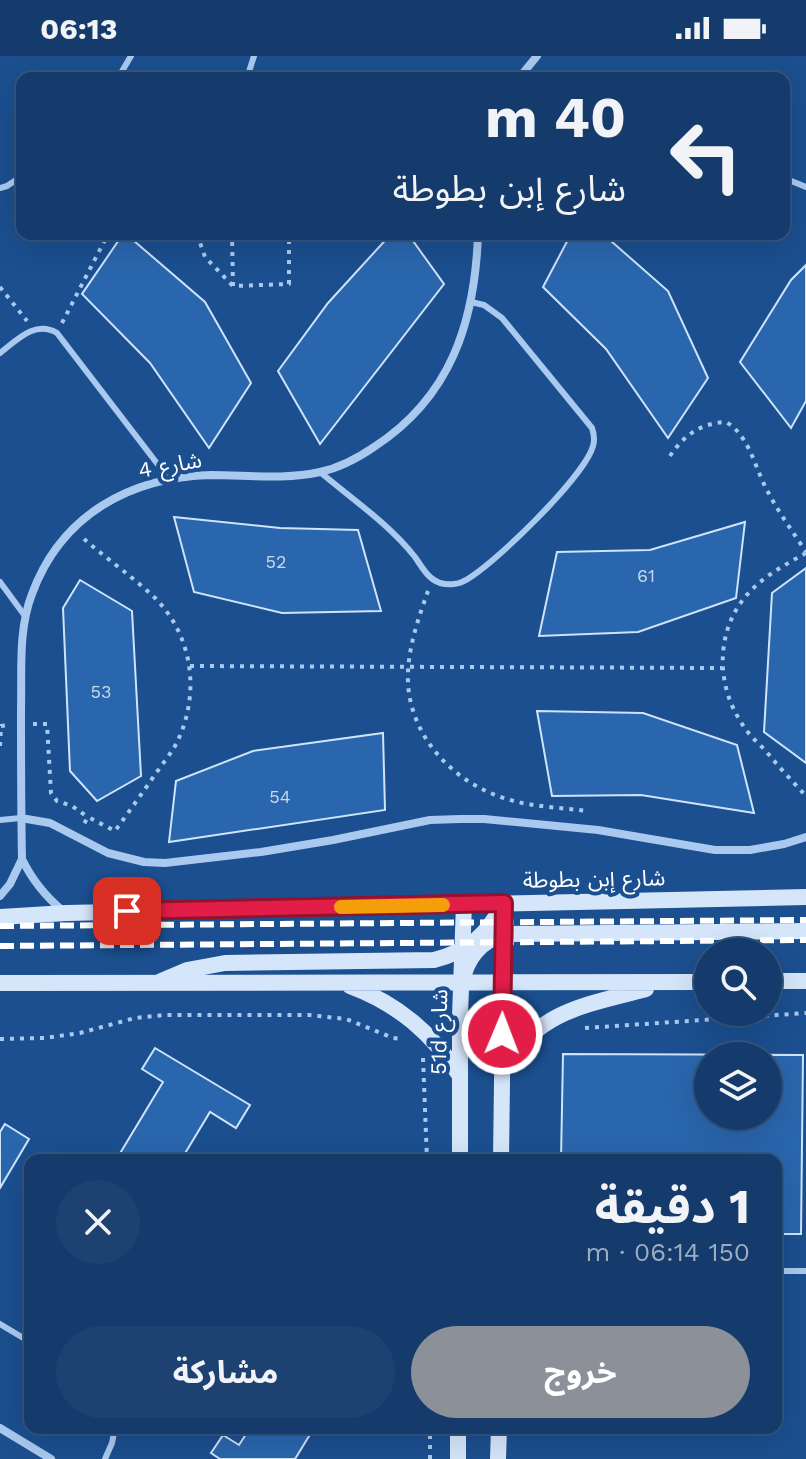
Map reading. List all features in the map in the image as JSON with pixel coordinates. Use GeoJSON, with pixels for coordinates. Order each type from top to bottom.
{"type":"FeatureCollection","features":[{"type":"Feature","properties":{"kind":"main road","name":"شارع إبن بطوطة"},"geometry":{"type":"LineString","coordinates":[[0,917],[806,897]]}},
{"type":"Feature","properties":{"kind":"main road"},"geometry":{"type":"LineString","coordinates":[[501,1154],[504,903]]}},
{"type":"Feature","properties":{"kind":"main road"},"geometry":{"type":"LineString","coordinates":[[155,984],[206,965],[434,960],[461,951],[479,938],[494,922],[504,903]]}},
{"type":"Feature","properties":{"kind":"main road","name":"51d شارع"},"geometry":{"type":"LineString","coordinates":[[460,1154],[464,904]]}},
{"type":"Feature","properties":{"kind":"main road"},"geometry":{"type":"LineString","coordinates":[[462,982],[464,970],[477,949],[504,934],[806,931]]}},
{"type":"Feature","properties":{"kind":"main road"},"geometry":{"type":"LineString","coordinates":[[782,981],[806,981]]}},
{"type":"Feature","properties":{"kind":"main road"},"geometry":{"type":"LineString","coordinates":[[0,983],[694,982]]}},
{"type":"Feature","properties":{"kind":"main road"},"geometry":{"type":"LineString","coordinates":[[341,983],[370,994],[422,1028],[461,1077]]}},
{"type":"Feature","properties":{"kind":"main road"},"geometry":{"type":"LineString","coordinates":[[503,1065],[527,1036],[558,1015],[670,983]]}},
{"type":"Feature","properties":{"kind":"main road"},"geometry":{"type":"LineString","coordinates":[[458,1434],[458,1459]]}},
{"type":"Feature","properties":{"kind":"main road"},"geometry":{"type":"LineString","coordinates":[[498,1459],[499,1434]]}},
{"type":"Feature","properties":{"kind":"street"},"geometry":{"type":"LineString","coordinates":[[524,72],[537,56]]}},
{"type":"Feature","properties":{"kind":"street","name":"شارع 4"},"geometry":{"type":"LineString","coordinates":[[22,859],[21,725],[25,616],[39,577],[54,552],[72,529],[107,502],[127,492],[169,479],[320,472],[364,454],[403,426],[435,390],[458,348],[471,302],[478,240]]}},
{"type":"Feature","properties":{"kind":"street"},"geometry":{"type":"LineString","coordinates":[[21,818],[50,823],[117,856],[165,863],[261,852],[430,820],[484,819],[598,830],[715,850],[758,849],[806,837]]}},
{"type":"Feature","properties":{"kind":"street"},"geometry":{"type":"LineString","coordinates":[[0,896],[10,884],[22,859]]}},
{"type":"Feature","properties":{"kind":"street"},"geometry":{"type":"LineString","coordinates":[[22,859],[40,889],[66,913]]}},
{"type":"Feature","properties":{"kind":"street"},"geometry":{"type":"LineString","coordinates":[[0,1428],[51,1459]]}},
{"type":"Feature","properties":{"kind":"lane"},"geometry":{"type":"LineString","coordinates":[[320,472],[389,530],[439,583],[456,584],[471,576],[520,536],[563,491],[594,445],[592,428],[502,318],[484,305],[471,302]]}},
{"type":"Feature","properties":{"kind":"lane"},"geometry":{"type":"LineString","coordinates":[[0,353],[34,329],[50,329],[57,333],[169,479]]}},
{"type":"Feature","properties":{"kind":"lane"},"geometry":{"type":"LineString","coordinates":[[0,582],[25,616]]}},
{"type":"Feature","properties":{"kind":"lane"},"geometry":{"type":"LineString","coordinates":[[0,820],[21,818]]}},
{"type":"Feature","properties":{"kind":"lane"},"geometry":{"type":"LineString","coordinates":[[782,1271],[806,1271]]}},
{"type":"Feature","properties":{"kind":"lane"},"geometry":{"type":"LineString","coordinates":[[0,1324],[24,1338]]}},
{"type":"Feature","properties":{"kind":"lane"},"geometry":{"type":"LineString","coordinates":[[105,1459],[114,1434]]}},
{"type":"Feature","properties":{"kind":"path"},"geometry":{"type":"LineString","coordinates":[[57,333],[105,240]]}},
{"type":"Feature","properties":{"kind":"path"},"geometry":{"type":"LineString","coordinates":[[199,240],[205,257],[233,286],[289,284],[289,240]]}},
{"type":"Feature","properties":{"kind":"path"},"geometry":{"type":"LineString","coordinates":[[232,240],[233,286]]}},
{"type":"Feature","properties":{"kind":"path"},"geometry":{"type":"LineString","coordinates":[[0,287],[34,329]]}},
{"type":"Feature","properties":{"kind":"path"},"geometry":{"type":"LineString","coordinates":[[670,456],[689,434],[702,427],[726,422],[736,427],[768,492],[806,552],[768,577],[742,601],[724,644],[722,668],[729,698],[743,726],[806,796]]}},
{"type":"Feature","properties":{"kind":"path"},"geometry":{"type":"LineString","coordinates":[[0,746],[1,726],[47,724],[51,793],[57,801],[72,806],[115,831],[174,747],[186,721],[191,694],[190,666],[183,641],[171,618],[155,599],[72,529]]}},
{"type":"Feature","properties":{"kind":"path"},"geometry":{"type":"LineString","coordinates":[[432,579],[417,624],[409,667],[409,692],[423,736],[454,772],[481,789],[514,801],[587,811]]}},
{"type":"Feature","properties":{"kind":"path"},"geometry":{"type":"LineString","coordinates":[[190,666],[722,668]]}},
{"type":"Feature","properties":{"kind":"path"},"geometry":{"type":"LineString","coordinates":[[77,836],[88,817]]}},
{"type":"Feature","properties":{"kind":"path"},"geometry":{"type":"LineString","coordinates":[[574,1028],[806,1013]]}},
{"type":"Feature","properties":{"kind":"path"},"geometry":{"type":"LineString","coordinates":[[0,1039],[80,1033],[106,1024],[164,1015],[309,1015],[346,1019],[399,1040],[422,1028]]}},
{"type":"Feature","properties":{"kind":"path"},"geometry":{"type":"LineString","coordinates":[[422,1028],[427,1154]]}},
{"type":"Feature","properties":{"kind":"path"},"geometry":{"type":"LineString","coordinates":[[430,1434],[430,1459]]}},
{"type":"Feature","properties":{"kind":"building"},"geometry":{"type":"Polygon","coordinates":[[[119,240],[133,240],[205,302],[251,383],[209,448],[150,363],[82,294],[119,240]]]}},
{"type":"Feature","properties":{"kind":"building"},"geometry":{"type":"Polygon","coordinates":[[[386,240],[412,240],[444,284],[320,444],[278,371],[328,303],[386,240]]]}},
{"type":"Feature","properties":{"kind":"building"},"geometry":{"type":"Polygon","coordinates":[[[568,240],[610,240],[668,291],[708,378],[668,438],[606,349],[543,287],[568,240]]]}},
{"type":"Feature","properties":{"kind":"building"},"geometry":{"type":"Polygon","coordinates":[[[806,265],[806,401],[791,428],[740,362],[791,280],[806,265]]]}},
{"type":"Feature","properties":{"kind":"building"},"geometry":{"type":"Polygon","coordinates":[[[174,517],[280,528],[358,530],[381,611],[282,613],[194,592],[174,517]]]}},
{"type":"Feature","properties":{"kind":"building"},"geometry":{"type":"Polygon","coordinates":[[[745,522],[736,598],[638,632],[539,636],[557,552],[650,550],[745,522]]]}},
{"type":"Feature","properties":{"kind":"building"},"geometry":{"type":"Polygon","coordinates":[[[806,568],[806,763],[764,732],[772,593],[806,568]]]}},
{"type":"Feature","properties":{"kind":"building"},"geometry":{"type":"Polygon","coordinates":[[[80,580],[132,611],[141,776],[97,801],[70,771],[63,608],[80,580]]]}},
{"type":"Feature","properties":{"kind":"building"},"geometry":{"type":"Polygon","coordinates":[[[537,711],[643,713],[737,745],[754,813],[641,795],[552,796],[537,711]]]}},
{"type":"Feature","properties":{"kind":"building"},"geometry":{"type":"Polygon","coordinates":[[[383,733],[385,810],[169,842],[176,781],[253,751],[383,733]]]}},
{"type":"Feature","properties":{"kind":"building"},"geometry":{"type":"Polygon","coordinates":[[[155,1048],[250,1105],[236,1128],[210,1112],[185,1154],[120,1154],[163,1082],[142,1069],[155,1048]]]}},
{"type":"Feature","properties":{"kind":"building"},"geometry":{"type":"Polygon","coordinates":[[[563,1054],[694,1055],[694,1130],[782,1130],[782,1055],[803,1055],[801,1234],[782,1234],[782,1154],[561,1154],[563,1054]]]}},
{"type":"Feature","properties":{"kind":"building"},"geometry":{"type":"Polygon","coordinates":[[[5,1124],[29,1139],[0,1188],[0,1132],[5,1124]]]}},
{"type":"Feature","properties":{"kind":"building"},"geometry":{"type":"Polygon","coordinates":[[[246,1434],[310,1434],[295,1459],[220,1459],[211,1453],[223,1435],[239,1445],[246,1434]]]}},
{"type":"Feature","properties":{"kind":"railway"},"geometry":{"type":"LineString","coordinates":[[0,926],[806,920]]}},
{"type":"Feature","properties":{"kind":"railway"},"geometry":{"type":"LineString","coordinates":[[0,946],[806,940]]}},
{"type":"Feature","properties":{"kind":"slow traffic"},"geometry":{"type":"LineString","coordinates":[[341,907],[443,905]]}},
{"type":"Feature","properties":{"kind":"route"},"geometry":{"type":"LineString","coordinates":[[127,911],[504,903],[502,1034]]}}]}
